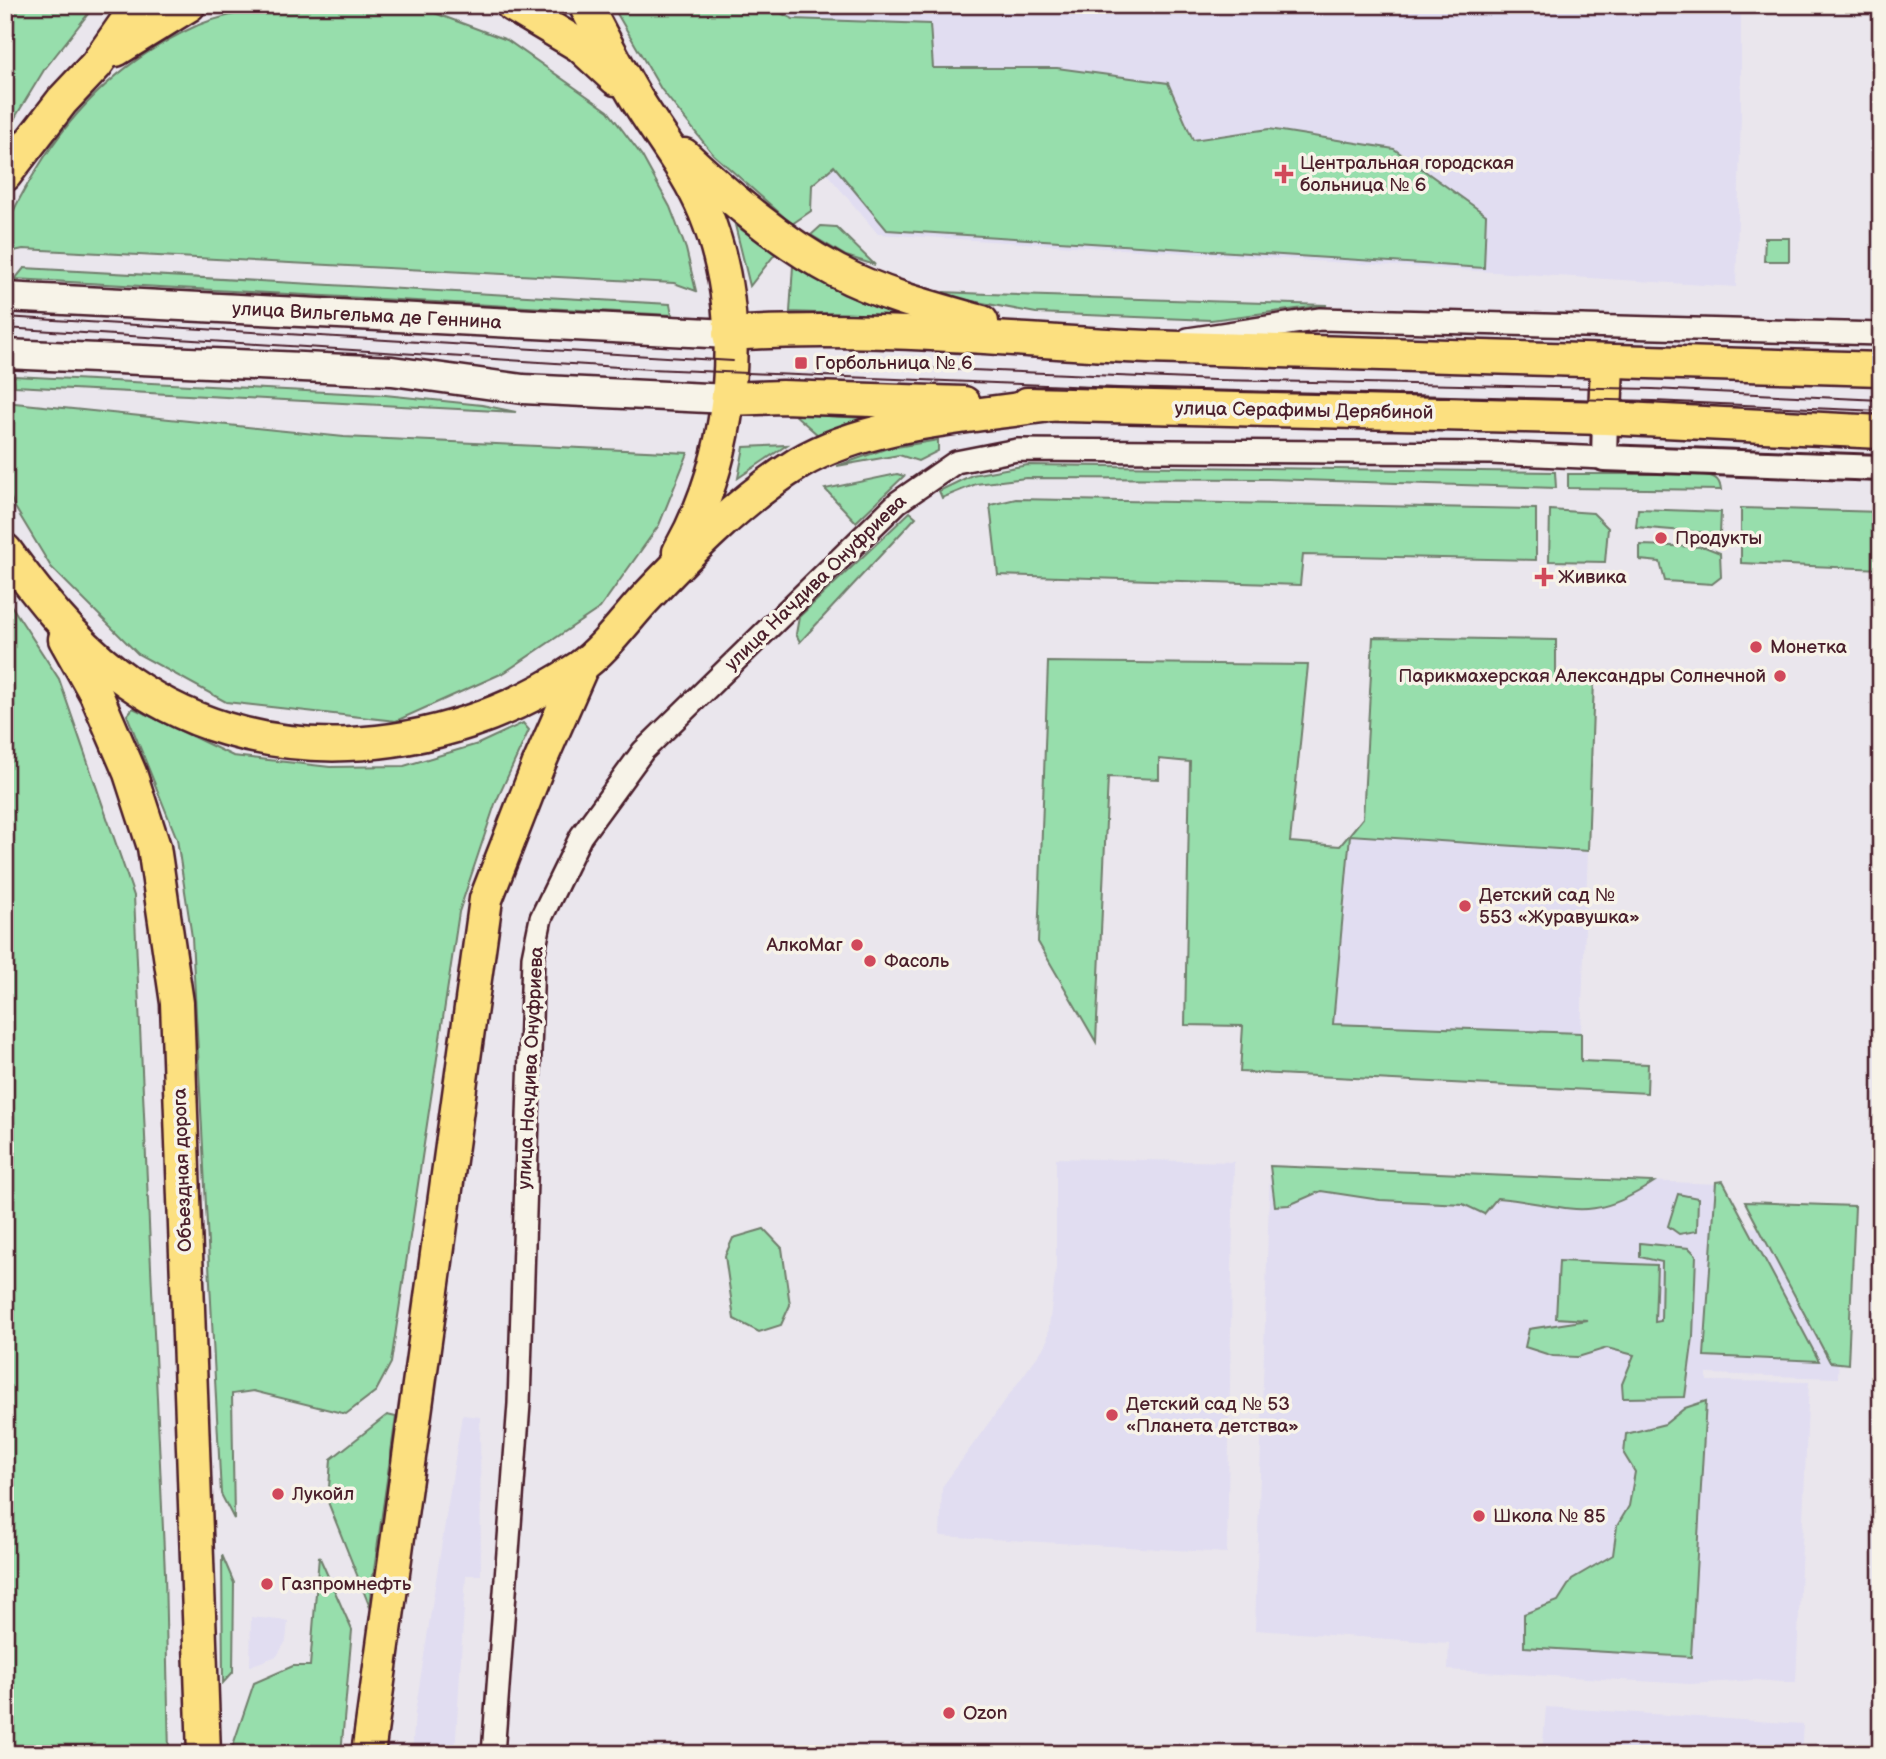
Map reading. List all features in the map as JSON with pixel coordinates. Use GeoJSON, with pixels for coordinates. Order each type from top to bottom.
{"type":"FeatureCollection","features":[{"type":"Feature","properties":{"kind":"main road"},"geometry":{"type":"LineString","coordinates":[[5,152],[62,101],[96,65],[138,5]]}},
{"type":"Feature","properties":{"kind":"main road"},"geometry":{"type":"LineString","coordinates":[[96,65],[140,33],[189,5]]}},
{"type":"Feature","properties":{"kind":"main road"},"geometry":{"type":"LineString","coordinates":[[512,5],[579,45],[637,100]]}},
{"type":"Feature","properties":{"kind":"main road"},"geometry":{"type":"LineString","coordinates":[[584,5],[637,100],[662,135],[705,211],[721,266],[729,334],[728,399],[710,480],[692,530],[665,578]]}},
{"type":"Feature","properties":{"kind":"main road"},"geometry":{"type":"LineString","coordinates":[[5,175],[62,101]]}},
{"type":"Feature","properties":{"kind":"main road"},"geometry":{"type":"LineString","coordinates":[[662,135],[739,206],[835,271],[916,304],[1056,343]]}},
{"type":"Feature","properties":{"kind":"main road","name":"улица Вильгельма де Геннина"},"geometry":{"type":"LineString","coordinates":[[5,297],[729,334]]}},
{"type":"Feature","properties":{"kind":"main road"},"geometry":{"type":"LineString","coordinates":[[729,334],[774,330],[954,334],[1056,343],[1148,347],[1881,369]]}},
{"type":"Feature","properties":{"kind":"main road"},"geometry":{"type":"LineString","coordinates":[[5,354],[392,371],[523,388],[728,399]]}},
{"type":"Feature","properties":{"kind":"main road"},"geometry":{"type":"LineString","coordinates":[[1605,418],[1607,361]]}},
{"type":"Feature","properties":{"kind":"main road","name":"улица Серафимы Дерябиной"},"geometry":{"type":"LineString","coordinates":[[728,399],[782,397],[1605,418],[1881,432]]}},
{"type":"Feature","properties":{"kind":"main road"},"geometry":{"type":"LineString","coordinates":[[5,550],[49,611],[114,672],[152,697],[222,728],[309,744],[390,743],[468,724],[509,708],[582,666],[722,522],[784,474],[822,452],[888,430],[1049,405]]}},
{"type":"Feature","properties":{"kind":"main road","name":"Объездная дорога"},"geometry":{"type":"LineString","coordinates":[[49,611],[96,694],[130,773],[154,847],[166,918],[177,1003],[204,1754]]}},
{"type":"Feature","properties":{"kind":"main road"},"geometry":{"type":"LineString","coordinates":[[369,1754],[486,899],[537,766],[582,666]]}},
{"type":"Feature","properties":{"kind":"street"},"geometry":{"type":"LineString","coordinates":[[1148,347],[1220,332],[1320,319],[1881,334]]}},
{"type":"Feature","properties":{"kind":"street"},"geometry":{"type":"LineString","coordinates":[[1604,457],[1605,418]]}},
{"type":"Feature","properties":{"kind":"street","name":"улица Серафимы Дерябиной"},"geometry":{"type":"LineString","coordinates":[[918,486],[956,462],[1017,450],[1477,453],[1881,468]]}},
{"type":"Feature","properties":{"kind":"street","name":"улица Начдива Онуфриева"},"geometry":{"type":"LineString","coordinates":[[493,1754],[519,1404],[533,957],[541,918],[581,836],[643,751],[700,693],[918,486]]}},
{"type":"Feature","properties":{"kind":"shaded area","name":"Центральная городская больница № 6"},"geometry":{"type":"Polygon","coordinates":[[[684,5],[1741,5],[1736,287],[878,234],[684,5]]]}},
{"type":"Feature","properties":{"kind":"shaded area","name":"Детский сад № 553 «Журавушка»"},"geometry":{"type":"Polygon","coordinates":[[[1350,835],[1588,851],[1581,1033],[1333,1024],[1350,835]]]}},
{"type":"Feature","properties":{"kind":"shaded area","name":"Детский сад № 53 «Планета детства»"},"geometry":{"type":"Polygon","coordinates":[[[1056,1158],[1234,1162],[1227,1553],[940,1536],[942,1487],[1047,1343],[1056,1268],[1056,1158]]]}},
{"type":"Feature","properties":{"kind":"shaded area","name":"Школа № 85"},"geometry":{"type":"Polygon","coordinates":[[[1270,1166],[1719,1184],[1719,1225],[1844,1233],[1838,1378],[1707,1374],[1707,1381],[1809,1382],[1796,1683],[1754,1680],[1690,1684],[1448,1670],[1449,1643],[1255,1630],[1270,1166]]]}},
{"type":"Feature","properties":{"kind":"shaded area"},"geometry":{"type":"Polygon","coordinates":[[[462,1415],[480,1417],[481,1575],[466,1575],[455,1754],[412,1754],[415,1713],[462,1415]]]}},
{"type":"Feature","properties":{"kind":"shaded area"},"geometry":{"type":"Polygon","coordinates":[[[251,1617],[288,1621],[286,1641],[277,1656],[250,1666],[251,1617]]]}},
{"type":"Feature","properties":{"kind":"shaded area"},"geometry":{"type":"Polygon","coordinates":[[[1546,1707],[1803,1724],[1801,1754],[1542,1754],[1546,1707]]]}},
{"type":"Feature","properties":{"kind":"green space"},"geometry":{"type":"Polygon","coordinates":[[[5,5],[95,5],[44,70],[5,134],[5,5]]]}},
{"type":"Feature","properties":{"kind":"green space"},"geometry":{"type":"Polygon","coordinates":[[[272,5],[413,5],[507,40],[608,111],[642,156],[670,207],[686,249],[696,291],[674,283],[23,249],[5,253],[11,219],[25,189],[68,125],[104,86],[146,53],[169,39],[203,23],[272,5]]]}},
{"type":"Feature","properties":{"kind":"green space"},"geometry":{"type":"Polygon","coordinates":[[[612,5],[764,5],[793,19],[930,24],[933,68],[1057,68],[1168,83],[1193,140],[1269,129],[1394,149],[1486,215],[1484,268],[887,230],[834,166],[812,185],[811,211],[792,224],[713,154],[661,89],[612,5]]]}},
{"type":"Feature","properties":{"kind":"green space"},"geometry":{"type":"Polygon","coordinates":[[[735,225],[775,254],[750,286],[735,225]]]}},
{"type":"Feature","properties":{"kind":"green space"},"geometry":{"type":"Polygon","coordinates":[[[821,226],[836,227],[875,265],[846,256],[811,235],[821,226]]]}},
{"type":"Feature","properties":{"kind":"green space"},"geometry":{"type":"Polygon","coordinates":[[[1765,238],[1789,238],[1789,261],[1764,261],[1765,238]]]}},
{"type":"Feature","properties":{"kind":"green space"},"geometry":{"type":"Polygon","coordinates":[[[793,266],[843,294],[897,316],[790,312],[793,266]]]}},
{"type":"Feature","properties":{"kind":"green space"},"geometry":{"type":"Polygon","coordinates":[[[24,268],[670,304],[672,315],[15,279],[24,268]]]}},
{"type":"Feature","properties":{"kind":"green space"},"geometry":{"type":"Polygon","coordinates":[[[943,292],[1327,305],[1211,320],[1036,313],[961,299],[943,292]]]}},
{"type":"Feature","properties":{"kind":"green space"},"geometry":{"type":"Polygon","coordinates":[[[14,376],[385,395],[482,405],[516,412],[15,386],[14,376]]]}},
{"type":"Feature","properties":{"kind":"green space"},"geometry":{"type":"Polygon","coordinates":[[[5,402],[344,437],[688,453],[659,525],[600,608],[505,672],[396,721],[226,702],[138,654],[51,567],[13,504],[5,480],[5,402]]]}},
{"type":"Feature","properties":{"kind":"green space"},"geometry":{"type":"Polygon","coordinates":[[[794,414],[863,418],[818,435],[794,414]]]}},
{"type":"Feature","properties":{"kind":"green space"},"geometry":{"type":"Polygon","coordinates":[[[938,440],[938,451],[918,461],[899,455],[837,466],[885,449],[938,440]]]}},
{"type":"Feature","properties":{"kind":"green space"},"geometry":{"type":"Polygon","coordinates":[[[787,445],[738,478],[744,447],[787,445]]]}},
{"type":"Feature","properties":{"kind":"green space"},"geometry":{"type":"Polygon","coordinates":[[[1028,465],[1555,472],[1556,488],[1268,479],[1026,478],[976,484],[942,498],[939,491],[972,475],[1028,465]]]}},
{"type":"Feature","properties":{"kind":"green space"},"geometry":{"type":"Polygon","coordinates":[[[897,474],[904,476],[856,522],[825,489],[897,474]]]}},
{"type":"Feature","properties":{"kind":"green space"},"geometry":{"type":"Polygon","coordinates":[[[1568,474],[1701,474],[1717,480],[1721,490],[1568,488],[1568,474]]]}},
{"type":"Feature","properties":{"kind":"green space"},"geometry":{"type":"Polygon","coordinates":[[[1016,499],[1536,509],[1536,560],[1303,555],[1300,585],[998,575],[990,505],[1016,499]]]}},
{"type":"Feature","properties":{"kind":"green space"},"geometry":{"type":"Polygon","coordinates":[[[1741,508],[1881,512],[1881,569],[1741,563],[1741,508]]]}},
{"type":"Feature","properties":{"kind":"green space"},"geometry":{"type":"Polygon","coordinates":[[[1638,509],[1721,512],[1720,534],[1636,527],[1638,509]]]}},
{"type":"Feature","properties":{"kind":"green space"},"geometry":{"type":"Polygon","coordinates":[[[1550,510],[1593,513],[1608,528],[1605,562],[1549,561],[1550,510]]]}},
{"type":"Feature","properties":{"kind":"green space"},"geometry":{"type":"Polygon","coordinates":[[[910,512],[916,517],[800,642],[796,634],[799,617],[910,512]]]}},
{"type":"Feature","properties":{"kind":"green space"},"geometry":{"type":"Polygon","coordinates":[[[1640,545],[1705,547],[1720,553],[1721,577],[1712,584],[1665,581],[1660,562],[1640,560],[1640,545]]]}},
{"type":"Feature","properties":{"kind":"green space"},"geometry":{"type":"Polygon","coordinates":[[[5,596],[59,679],[134,896],[165,1573],[169,1754],[5,1754],[5,596]]]}},
{"type":"Feature","properties":{"kind":"green space"},"geometry":{"type":"Polygon","coordinates":[[[1373,637],[1556,640],[1556,678],[1594,680],[1588,851],[1350,835],[1333,1024],[1581,1033],[1581,1061],[1648,1064],[1647,1093],[1240,1072],[1243,1026],[1185,1025],[1190,762],[1159,759],[1159,779],[1108,777],[1096,1042],[1038,942],[1048,662],[1308,665],[1290,842],[1340,846],[1363,818],[1373,637]]]}},
{"type":"Feature","properties":{"kind":"green space"},"geometry":{"type":"Polygon","coordinates":[[[133,708],[233,756],[330,767],[404,766],[478,744],[523,723],[529,730],[495,804],[459,912],[391,1363],[376,1391],[346,1414],[253,1391],[232,1394],[234,1519],[221,1494],[192,937],[177,839],[127,715],[133,708]]]}},
{"type":"Feature","properties":{"kind":"green space"},"geometry":{"type":"Polygon","coordinates":[[[1270,1166],[1654,1182],[1631,1196],[1593,1208],[1577,1209],[1497,1198],[1484,1214],[1463,1204],[1380,1200],[1321,1191],[1289,1205],[1275,1206],[1270,1166]]]}},
{"type":"Feature","properties":{"kind":"green space"},"geometry":{"type":"Polygon","coordinates":[[[1723,1181],[1819,1361],[1704,1356],[1716,1182],[1723,1181]]]}},
{"type":"Feature","properties":{"kind":"green space"},"geometry":{"type":"Polygon","coordinates":[[[1678,1194],[1698,1198],[1697,1231],[1679,1234],[1668,1226],[1678,1194]]]}},
{"type":"Feature","properties":{"kind":"green space"},"geometry":{"type":"Polygon","coordinates":[[[1745,1202],[1855,1206],[1848,1364],[1830,1362],[1745,1202]]]}},
{"type":"Feature","properties":{"kind":"green space"},"geometry":{"type":"Polygon","coordinates":[[[764,1229],[782,1248],[790,1305],[781,1325],[759,1332],[734,1319],[725,1256],[733,1238],[764,1229]]]}},
{"type":"Feature","properties":{"kind":"green space"},"geometry":{"type":"Polygon","coordinates":[[[1640,1243],[1689,1248],[1696,1255],[1693,1337],[1685,1397],[1623,1398],[1622,1384],[1634,1355],[1607,1348],[1578,1357],[1553,1356],[1525,1347],[1529,1329],[1588,1320],[1556,1318],[1559,1261],[1657,1265],[1655,1322],[1661,1321],[1662,1262],[1640,1257],[1640,1243]]]}},
{"type":"Feature","properties":{"kind":"green space"},"geometry":{"type":"Polygon","coordinates":[[[1706,1401],[1691,1657],[1524,1647],[1524,1614],[1558,1601],[1572,1579],[1613,1555],[1617,1526],[1629,1506],[1635,1472],[1624,1454],[1626,1434],[1665,1424],[1685,1408],[1706,1401]]]}},
{"type":"Feature","properties":{"kind":"green space"},"geometry":{"type":"Polygon","coordinates":[[[387,1415],[396,1417],[369,1605],[328,1502],[331,1459],[387,1415]]]}},
{"type":"Feature","properties":{"kind":"green space"},"geometry":{"type":"Polygon","coordinates":[[[222,1555],[234,1583],[233,1672],[223,1683],[222,1555]]]}},
{"type":"Feature","properties":{"kind":"green space"},"geometry":{"type":"Polygon","coordinates":[[[319,1556],[352,1630],[341,1754],[230,1754],[254,1683],[293,1666],[310,1666],[319,1556]]]}},
{"type":"Feature","properties":{"kind":"tram line"},"geometry":{"type":"LineString","coordinates":[[5,317],[733,361]]}},
{"type":"Feature","properties":{"kind":"tram line"},"geometry":{"type":"LineString","coordinates":[[5,328],[650,369],[1118,388],[1653,401],[1881,411]]}},
{"type":"Feature","properties":{"kind":"tram line"},"geometry":{"type":"LineString","coordinates":[[852,365],[1215,380],[1653,389],[1881,400]]}},
{"type":"Feature","properties":{"kind":"place","name":"Центральная городская больница № 6"},"geometry":{"type":"Point","coordinates":[1284,174]}},
{"type":"Feature","properties":{"kind":"place","name":"Горбольница № 6"},"geometry":{"type":"Point","coordinates":[801,363]}},
{"type":"Feature","properties":{"kind":"place","name":"Продукты"},"geometry":{"type":"Point","coordinates":[1661,538]}},
{"type":"Feature","properties":{"kind":"place","name":"Живика"},"geometry":{"type":"Point","coordinates":[1544,577]}},
{"type":"Feature","properties":{"kind":"place","name":"Монетка"},"geometry":{"type":"Point","coordinates":[1756,647]}},
{"type":"Feature","properties":{"kind":"place","name":"Парикмахерская Александры Солнечной"},"geometry":{"type":"Point","coordinates":[1780,676]}},
{"type":"Feature","properties":{"kind":"place","name":"Детский сад № 553 «Журавушка»"},"geometry":{"type":"Point","coordinates":[1465,906]}},
{"type":"Feature","properties":{"kind":"place","name":"АлкоМаг"},"geometry":{"type":"Point","coordinates":[857,945]}},
{"type":"Feature","properties":{"kind":"place","name":"Фасоль"},"geometry":{"type":"Point","coordinates":[870,961]}},
{"type":"Feature","properties":{"kind":"place","name":"Детский сад № 53 «Планета детства»"},"geometry":{"type":"Point","coordinates":[1112,1415]}},
{"type":"Feature","properties":{"kind":"place","name":"Лукойл"},"geometry":{"type":"Point","coordinates":[278,1494]}},
{"type":"Feature","properties":{"kind":"place","name":"Школа № 85"},"geometry":{"type":"Point","coordinates":[1479,1516]}},
{"type":"Feature","properties":{"kind":"place","name":"Газпромнефть"},"geometry":{"type":"Point","coordinates":[267,1584]}},
{"type":"Feature","properties":{"kind":"place","name":"Ozon"},"geometry":{"type":"Point","coordinates":[949,1713]}}]}
